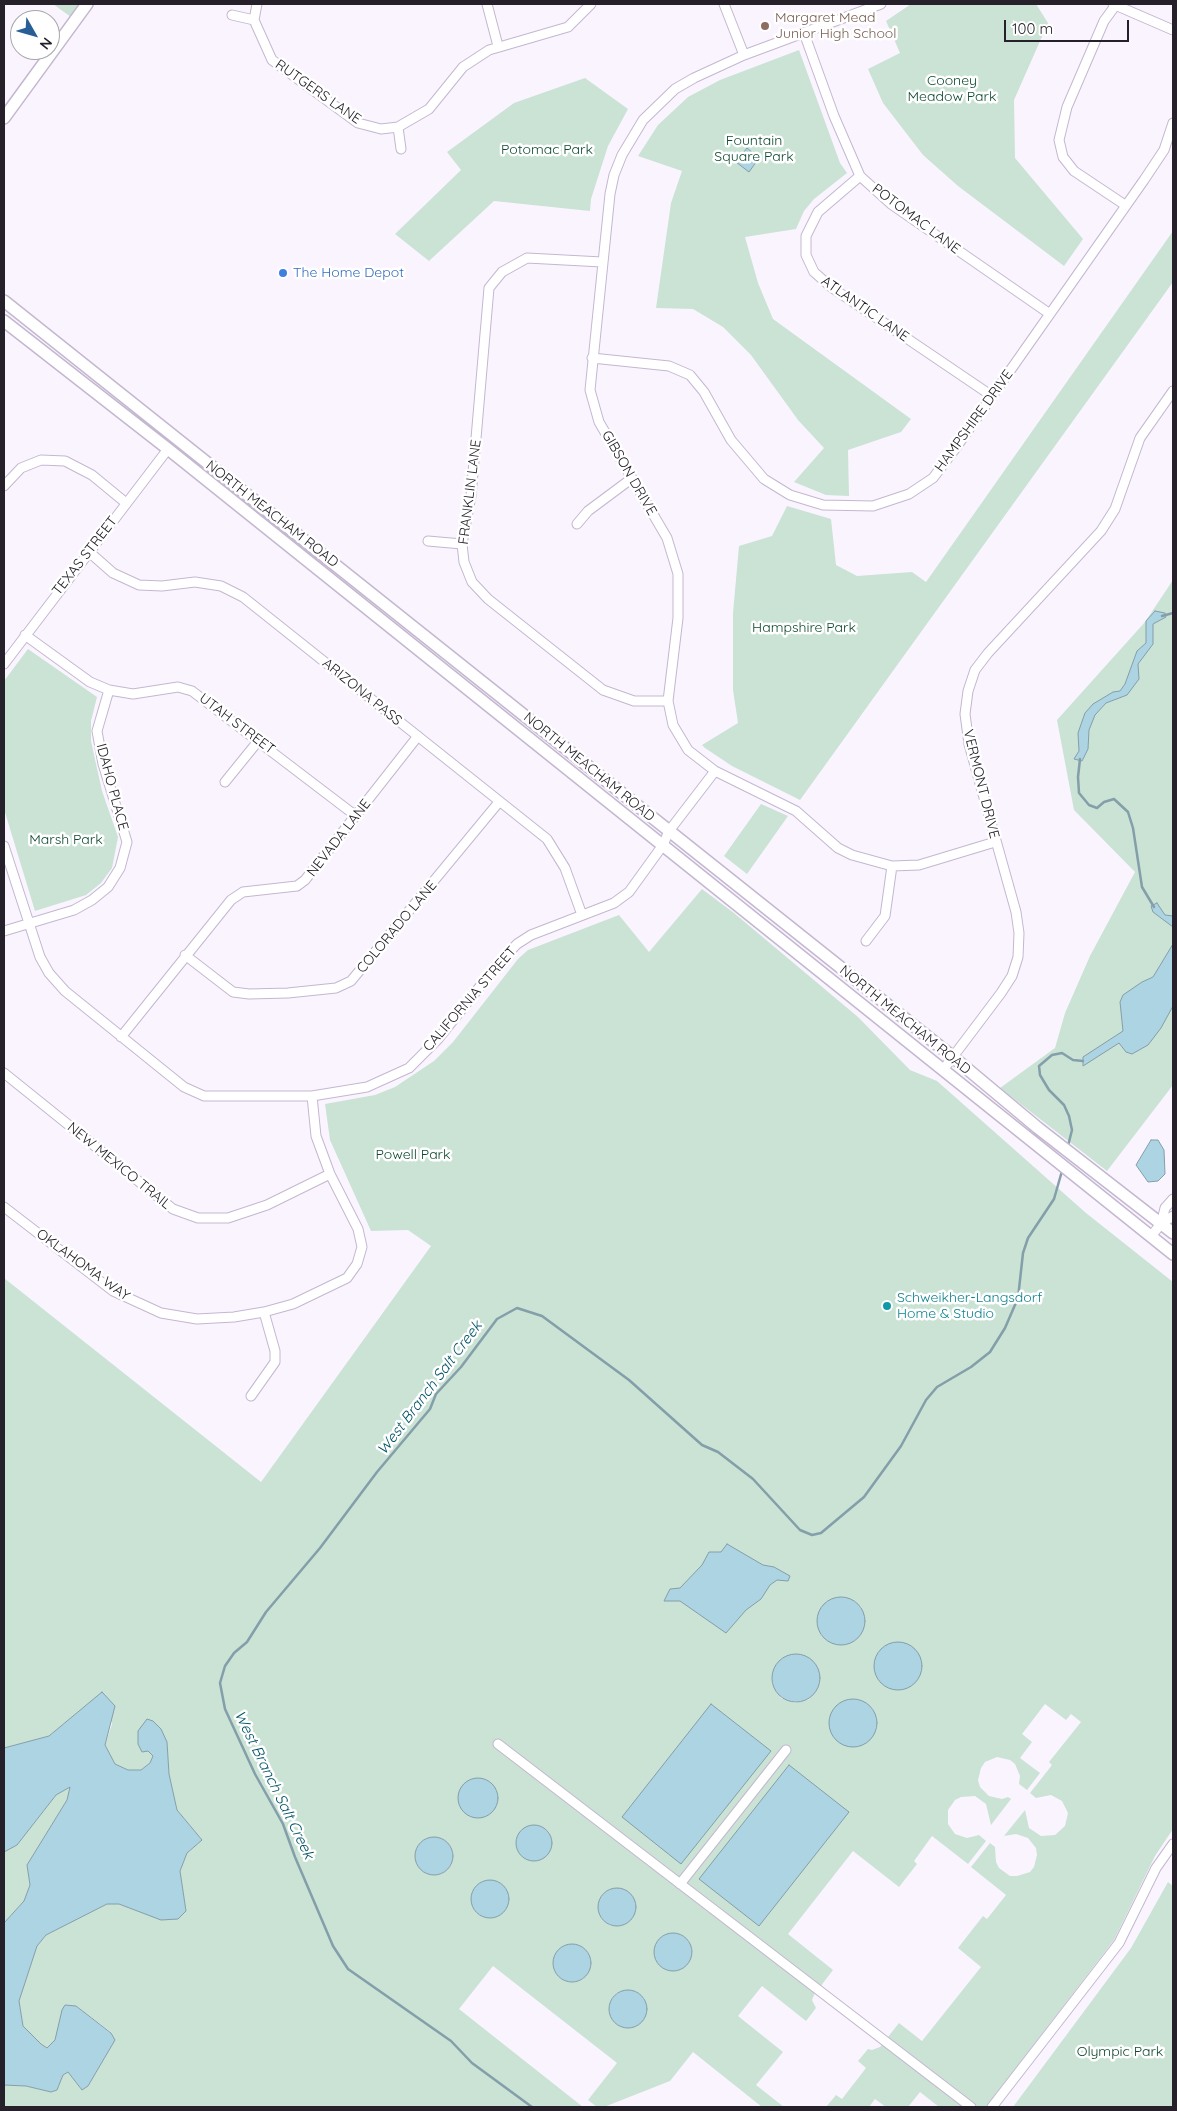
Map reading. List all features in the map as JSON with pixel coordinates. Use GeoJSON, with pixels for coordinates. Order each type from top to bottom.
{"type":"FeatureCollection","features":[{"type":"Feature","properties":{"kind":"main road"},"geometry":{"type":"LineString","coordinates":[[4,118],[87,4]]}},
{"type":"Feature","properties":{"kind":"main road","name":"NORTH MEACHAM ROAD"},"geometry":{"type":"LineString","coordinates":[[4,301],[953,1057],[1080,1162],[1173,1234]]}},
{"type":"Feature","properties":{"kind":"main road","name":"NORTH MEACHAM ROAD"},"geometry":{"type":"LineString","coordinates":[[4,322],[168,449],[1173,1254]]}},
{"type":"Feature","properties":{"kind":"street"},"geometry":{"type":"LineString","coordinates":[[232,15],[254,20],[257,4]]}},
{"type":"Feature","properties":{"kind":"street"},"geometry":{"type":"LineString","coordinates":[[487,4],[498,46]]}},
{"type":"Feature","properties":{"kind":"street"},"geometry":{"type":"LineString","coordinates":[[401,149],[398,127],[429,108],[463,67],[498,46],[568,27],[591,4]]}},
{"type":"Feature","properties":{"kind":"street"},"geometry":{"type":"LineString","coordinates":[[724,4],[744,55]]}},
{"type":"Feature","properties":{"kind":"street","name":"GIBSON DRIVE"},"geometry":{"type":"LineString","coordinates":[[881,4],[744,55],[679,86],[643,120],[630,140],[614,175],[602,262],[590,390],[599,422],[668,538],[678,574],[678,618],[668,700],[673,725],[688,750],[715,771],[796,811],[838,848],[852,855],[892,866],[919,866],[995,842]]}},
{"type":"Feature","properties":{"kind":"street"},"geometry":{"type":"LineString","coordinates":[[1125,205],[1074,171],[1063,157],[1059,140],[1067,107],[1104,21],[1114,5],[1173,30]]}},
{"type":"Feature","properties":{"kind":"street","name":"RUTGERS LANE"},"geometry":{"type":"LineString","coordinates":[[254,20],[272,60],[358,123],[381,129],[398,127]]}},
{"type":"Feature","properties":{"kind":"street","name":"POTOMAC LANE"},"geometry":{"type":"LineString","coordinates":[[804,33],[834,116],[860,176],[891,204],[1050,314]]}},
{"type":"Feature","properties":{"kind":"street","name":"HAMPSHIRE DRIVE"},"geometry":{"type":"LineString","coordinates":[[592,358],[669,366],[690,375],[704,392],[731,440],[764,479],[790,496],[824,505],[873,506],[908,494],[933,478],[992,396],[1164,150],[1173,123]]}},
{"type":"Feature","properties":{"kind":"street","name":"ATLANTIC LANE"},"geometry":{"type":"LineString","coordinates":[[860,176],[818,212],[806,236],[806,255],[814,272],[831,287],[992,396]]}},
{"type":"Feature","properties":{"kind":"street","name":"FRANKLIN LANE"},"geometry":{"type":"LineString","coordinates":[[602,262],[527,258],[502,272],[490,288],[471,496],[462,544],[464,562],[472,582],[488,599],[603,690],[634,701],[668,700]]}},
{"type":"Feature","properties":{"kind":"street","name":"VERMONT DRIVE"},"geometry":{"type":"LineString","coordinates":[[943,1070],[1012,976],[1018,957],[1019,933],[1016,912],[995,842],[970,744],[965,714],[968,691],[975,670],[988,653],[1101,531],[1115,509],[1140,438],[1173,391]]}},
{"type":"Feature","properties":{"kind":"street","name":"TEXAS STREET"},"geometry":{"type":"LineString","coordinates":[[4,664],[88,551],[168,449]]}},
{"type":"Feature","properties":{"kind":"street"},"geometry":{"type":"LineString","coordinates":[[4,486],[21,468],[41,460],[65,461],[92,475],[126,503]]}},
{"type":"Feature","properties":{"kind":"street"},"geometry":{"type":"LineString","coordinates":[[577,524],[588,511],[632,479]]}},
{"type":"Feature","properties":{"kind":"street"},"geometry":{"type":"LineString","coordinates":[[428,541],[462,544]]}},
{"type":"Feature","properties":{"kind":"street","name":"ARIZONA PASS"},"geometry":{"type":"LineString","coordinates":[[88,551],[113,573],[139,585],[162,586],[196,582],[221,586],[243,597],[548,839],[565,868],[582,915]]}},
{"type":"Feature","properties":{"kind":"street","name":"UTAH STREET"},"geometry":{"type":"LineString","coordinates":[[25,635],[90,682],[110,690],[133,694],[178,688],[192,690],[356,816]]}},
{"type":"Feature","properties":{"kind":"street","name":"IDAHO PLACE"},"geometry":{"type":"LineString","coordinates":[[4,931],[74,910],[92,900],[108,887],[120,868],[127,842],[103,764],[97,730],[110,690]]}},
{"type":"Feature","properties":{"kind":"street","name":"NEVADA LANE"},"geometry":{"type":"LineString","coordinates":[[121,1037],[231,900],[243,892],[288,888],[297,886],[305,880],[418,736]]}},
{"type":"Feature","properties":{"kind":"street"},"geometry":{"type":"LineString","coordinates":[[225,782],[259,740]]}},
{"type":"Feature","properties":{"kind":"street","name":"CALIFORNIA STREET"},"geometry":{"type":"LineString","coordinates":[[121,1037],[184,1087],[204,1096],[312,1096],[367,1087],[409,1068],[438,1039],[498,964],[517,944],[531,935],[614,904],[629,892],[663,844],[669,831],[715,771]]}},
{"type":"Feature","properties":{"kind":"street","name":"COLORADO LANE"},"geometry":{"type":"LineString","coordinates":[[185,955],[233,992],[249,994],[288,993],[336,988],[351,981],[499,802]]}},
{"type":"Feature","properties":{"kind":"street"},"geometry":{"type":"LineString","coordinates":[[4,846],[40,957],[49,973],[64,991],[121,1037]]}},
{"type":"Feature","properties":{"kind":"street"},"geometry":{"type":"LineString","coordinates":[[866,941],[885,916],[892,866]]}},
{"type":"Feature","properties":{"kind":"street","name":"NEW MEXICO TRAIL"},"geometry":{"type":"LineString","coordinates":[[4,1073],[172,1209],[198,1218],[228,1218],[251,1211],[330,1174]]}},
{"type":"Feature","properties":{"kind":"street"},"geometry":{"type":"LineString","coordinates":[[312,1096],[316,1136],[330,1174]]}},
{"type":"Feature","properties":{"kind":"street","name":"OKLAHOMA WAY"},"geometry":{"type":"LineString","coordinates":[[4,1207],[113,1291],[146,1307],[161,1313],[197,1319],[234,1317],[264,1312],[293,1304],[348,1278],[357,1264],[362,1247],[358,1229],[330,1174]]}},
{"type":"Feature","properties":{"kind":"street"},"geometry":{"type":"LineString","coordinates":[[1160,1224],[1164,1208],[1173,1199]]}},
{"type":"Feature","properties":{"kind":"street"},"geometry":{"type":"LineString","coordinates":[[1151,1236],[1160,1224],[1173,1216]]}},
{"type":"Feature","properties":{"kind":"street"},"geometry":{"type":"LineString","coordinates":[[252,1396],[275,1362],[275,1351],[264,1312]]}},
{"type":"Feature","properties":{"kind":"street"},"geometry":{"type":"LineString","coordinates":[[498,1744],[971,2107]]}},
{"type":"Feature","properties":{"kind":"street"},"geometry":{"type":"LineString","coordinates":[[680,1884],[786,1750]]}},
{"type":"Feature","properties":{"kind":"street"},"geometry":{"type":"LineString","coordinates":[[992,2107],[1119,1943],[1156,1868],[1173,1844]]}},
{"type":"Feature","properties":{"kind":"green space"},"geometry":{"type":"Polygon","coordinates":[[[53,4],[87,4],[75,20],[53,4]]]}},
{"type":"Feature","properties":{"kind":"green space","name":"Cooney Meadow Park"},"geometry":{"type":"Polygon","coordinates":[[[911,4],[1036,4],[1048,23],[1014,100],[1015,158],[1083,239],[1064,266],[958,186],[923,155],[883,103],[868,69],[900,53],[886,21],[911,4]]]}},
{"type":"Feature","properties":{"kind":"green space","name":"Fountain Square Park"},"geometry":{"type":"Polygon","coordinates":[[[799,50],[840,163],[847,173],[814,199],[804,211],[796,229],[745,237],[758,283],[773,319],[911,419],[901,432],[848,450],[849,496],[826,495],[794,482],[824,448],[798,420],[751,355],[723,327],[693,309],[656,308],[671,203],[682,171],[638,156],[658,125],[688,97],[720,80],[799,50]]]}},
{"type":"Feature","properties":{"kind":"green space","name":"Potomac Park"},"geometry":{"type":"Polygon","coordinates":[[[585,78],[628,109],[608,146],[591,199],[590,211],[494,201],[429,261],[395,234],[461,170],[447,152],[514,103],[585,78]]]}},
{"type":"Feature","properties":{"kind":"green space","name":"Hampshire Park"},"geometry":{"type":"Polygon","coordinates":[[[1173,231],[1173,282],[800,800],[732,766],[705,748],[702,745],[738,723],[733,690],[733,613],[739,546],[772,536],[787,506],[831,519],[836,565],[857,576],[912,572],[926,582],[1173,231]]]}},
{"type":"Feature","properties":{"kind":"green space"},"geometry":{"type":"Polygon","coordinates":[[[1173,580],[1173,1085],[1107,1171],[1000,1088],[1055,1048],[1065,1013],[1090,956],[1135,872],[1074,810],[1057,720],[1145,622],[1173,580]]]}},
{"type":"Feature","properties":{"kind":"green space","name":"Marsh Park"},"geometry":{"type":"Polygon","coordinates":[[[28,649],[97,697],[91,721],[91,741],[102,791],[118,837],[112,868],[101,883],[86,895],[35,911],[4,809],[4,681],[28,649]]]}},
{"type":"Feature","properties":{"kind":"green space"},"geometry":{"type":"Polygon","coordinates":[[[761,804],[788,816],[747,874],[724,856],[761,804]]]}},
{"type":"Feature","properties":{"kind":"green space","name":"Powell Park"},"geometry":{"type":"Polygon","coordinates":[[[702,889],[734,913],[858,1017],[910,1070],[937,1081],[1086,1213],[1173,1282],[1173,1829],[1155,1856],[1114,1940],[986,2107],[939,2107],[920,2092],[908,2107],[886,2107],[875,2099],[869,2107],[826,2107],[836,2095],[842,2099],[866,2068],[858,2061],[868,2049],[872,2050],[880,2047],[899,2023],[922,2041],[981,1967],[958,1948],[983,1916],[987,1919],[1006,1895],[971,1867],[990,1843],[995,1847],[996,1862],[999,1868],[1010,1876],[1017,1876],[1030,1872],[1034,1867],[1037,1855],[1036,1848],[1028,1838],[1016,1834],[1004,1836],[1025,1810],[1029,1828],[1041,1836],[1055,1835],[1065,1826],[1068,1813],[1062,1801],[1051,1795],[1036,1798],[1030,1793],[1052,1765],[1049,1762],[1081,1722],[1071,1714],[1066,1720],[1045,1704],[1022,1734],[1032,1742],[1020,1758],[1040,1773],[1027,1790],[1019,1784],[1020,1776],[1015,1764],[1010,1760],[997,1757],[985,1762],[981,1768],[978,1780],[980,1787],[989,1796],[1002,1799],[1008,1797],[1011,1799],[991,1825],[986,1804],[975,1796],[961,1797],[955,1800],[948,1810],[948,1824],[955,1834],[967,1838],[979,1835],[986,1841],[968,1864],[932,1836],[914,1861],[917,1864],[899,1887],[853,1851],[788,1934],[833,1970],[814,1995],[812,2000],[816,2008],[806,2021],[762,1986],[738,2016],[783,2052],[756,2085],[784,2107],[762,2107],[693,2052],[670,2081],[604,2107],[597,2107],[588,2100],[617,2063],[493,1966],[459,2009],[583,2107],[4,2107],[4,2085],[26,2086],[51,2092],[57,2090],[63,2075],[68,2072],[82,2090],[88,2086],[115,2040],[111,2032],[76,2006],[65,2005],[55,2040],[47,2048],[23,2026],[19,2001],[37,1946],[46,1935],[107,1904],[119,1904],[138,1911],[186,1911],[180,1871],[187,1853],[202,1840],[177,1810],[169,1774],[167,1742],[142,1752],[148,1750],[153,1756],[150,1763],[141,1770],[128,1770],[115,1764],[105,1745],[112,1724],[102,1693],[49,1736],[4,1748],[4,1278],[261,1482],[431,1246],[408,1230],[371,1231],[330,1140],[325,1104],[375,1095],[395,1087],[434,1061],[453,1042],[518,959],[528,950],[619,915],[649,952],[702,889]],[[842,1597],[828,1601],[821,1635],[834,1644],[862,1608],[856,1602],[842,1597]],[[772,1675],[772,1683],[781,1698],[795,1703],[810,1699],[772,1675]],[[852,1699],[830,1720],[833,1736],[876,1731],[877,1724],[873,1709],[861,1700],[852,1699]],[[478,1778],[472,1816],[478,1817],[490,1814],[494,1810],[491,1782],[478,1778]],[[541,1826],[524,1828],[517,1837],[550,1833],[541,1826]],[[429,1838],[419,1845],[416,1862],[423,1871],[441,1874],[451,1865],[453,1852],[450,1846],[429,1838]],[[612,1889],[602,1895],[601,1918],[611,1926],[612,1889]],[[509,1898],[476,1911],[486,1917],[506,1909],[509,1898]],[[679,1934],[655,1956],[657,1962],[667,1970],[693,1953],[689,1941],[679,1934]],[[571,1945],[560,1949],[556,1955],[571,1982],[583,1979],[591,1964],[588,1953],[578,1946],[571,1945]],[[635,1991],[617,1993],[613,1997],[609,2008],[610,2014],[645,1999],[635,1991]]]}},
{"type":"Feature","properties":{"kind":"green space"},"geometry":{"type":"Polygon","coordinates":[[[71,1786],[67,1800],[27,1865],[30,1885],[24,1901],[4,1923],[4,1852],[17,1845],[56,1795],[71,1786]]]}},
{"type":"Feature","properties":{"kind":"green space","name":"Olympic Park"},"geometry":{"type":"Polygon","coordinates":[[[1168,1882],[1173,1886],[1173,2107],[1013,2107],[1131,1948],[1168,1882]]]}},
{"type":"Feature","properties":{"kind":"water"},"geometry":{"type":"Polygon","coordinates":[[[747,148],[759,158],[749,172],[736,162],[747,148]]]}},
{"type":"Feature","properties":{"kind":"water"},"geometry":{"type":"Polygon","coordinates":[[[1155,611],[1165,613],[1166,617],[1153,624],[1153,644],[1138,664],[1139,679],[1127,695],[1106,703],[1095,715],[1089,730],[1088,749],[1082,761],[1074,759],[1079,751],[1078,733],[1085,713],[1093,704],[1113,692],[1120,691],[1125,684],[1137,651],[1146,643],[1146,621],[1155,611]]]}},
{"type":"Feature","properties":{"kind":"water"},"geometry":{"type":"Polygon","coordinates":[[[1157,903],[1165,915],[1173,916],[1173,927],[1153,912],[1151,906],[1157,903]]]}},
{"type":"Feature","properties":{"kind":"water"},"geometry":{"type":"Polygon","coordinates":[[[1173,944],[1173,1006],[1161,1028],[1148,1045],[1132,1054],[1126,1052],[1119,1043],[1083,1066],[1083,1057],[1123,1031],[1120,1002],[1123,995],[1153,977],[1173,944]]]}},
{"type":"Feature","properties":{"kind":"water"},"geometry":{"type":"Polygon","coordinates":[[[1151,1140],[1158,1140],[1164,1150],[1165,1174],[1158,1181],[1148,1182],[1136,1165],[1151,1140]]]}},
{"type":"Feature","properties":{"kind":"water"},"geometry":{"type":"Polygon","coordinates":[[[727,1544],[763,1565],[774,1567],[790,1576],[788,1581],[777,1580],[770,1585],[761,1599],[746,1610],[726,1633],[680,1601],[664,1601],[670,1589],[680,1588],[702,1565],[709,1552],[721,1552],[727,1544]]]}},
{"type":"Feature","properties":{"kind":"water"},"geometry":{"type":"Polygon","coordinates":[[[841,1597],[850,1599],[858,1604],[863,1612],[865,1621],[863,1630],[858,1638],[850,1643],[841,1645],[832,1643],[824,1638],[819,1630],[817,1621],[819,1612],[824,1604],[832,1599],[841,1597]]]}},
{"type":"Feature","properties":{"kind":"water"},"geometry":{"type":"Polygon","coordinates":[[[898,1642],[907,1644],[915,1649],[920,1657],[922,1666],[920,1675],[915,1683],[907,1688],[898,1690],[889,1688],[881,1683],[876,1675],[874,1666],[876,1657],[881,1649],[889,1644],[898,1642]]]}},
{"type":"Feature","properties":{"kind":"water"},"geometry":{"type":"Polygon","coordinates":[[[791,1654],[801,1654],[813,1661],[820,1673],[820,1683],[813,1695],[801,1702],[791,1702],[783,1698],[776,1691],[772,1683],[772,1673],[776,1665],[783,1658],[791,1654]]]}},
{"type":"Feature","properties":{"kind":"water"},"geometry":{"type":"Polygon","coordinates":[[[102,1692],[115,1706],[105,1745],[115,1764],[128,1770],[141,1770],[150,1763],[153,1756],[148,1751],[142,1752],[138,1744],[138,1731],[147,1719],[153,1721],[161,1729],[167,1742],[169,1774],[177,1810],[202,1840],[187,1853],[180,1871],[186,1911],[178,1919],[161,1920],[119,1904],[107,1904],[46,1935],[37,1946],[19,2001],[23,2026],[47,2048],[55,2040],[62,2010],[65,2005],[76,2006],[111,2033],[115,2040],[88,2086],[82,2090],[68,2072],[63,2075],[57,2090],[51,2092],[26,2086],[4,2085],[4,1923],[24,1901],[30,1885],[27,1865],[67,1800],[70,1787],[56,1795],[17,1845],[4,1852],[4,1748],[49,1736],[102,1692]]]}},
{"type":"Feature","properties":{"kind":"water"},"geometry":{"type":"Polygon","coordinates":[[[853,1699],[862,1701],[870,1706],[875,1714],[877,1723],[875,1732],[870,1740],[862,1745],[853,1747],[844,1745],[836,1740],[831,1732],[829,1723],[831,1714],[836,1706],[844,1701],[853,1699]]]}},
{"type":"Feature","properties":{"kind":"water"},"geometry":{"type":"Polygon","coordinates":[[[711,1704],[771,1751],[681,1864],[622,1817],[711,1704]]]}},
{"type":"Feature","properties":{"kind":"water"},"geometry":{"type":"Polygon","coordinates":[[[789,1765],[849,1812],[759,1926],[699,1879],[789,1765]]]}},
{"type":"Feature","properties":{"kind":"water"},"geometry":{"type":"Polygon","coordinates":[[[478,1778],[492,1784],[498,1798],[492,1812],[478,1818],[464,1812],[458,1798],[464,1784],[478,1778]]]}},
{"type":"Feature","properties":{"kind":"water"},"geometry":{"type":"Polygon","coordinates":[[[534,1825],[541,1826],[547,1830],[551,1836],[551,1850],[547,1856],[541,1860],[534,1861],[527,1860],[521,1856],[517,1850],[516,1843],[517,1836],[521,1830],[527,1826],[534,1825]]]}},
{"type":"Feature","properties":{"kind":"water"},"geometry":{"type":"Polygon","coordinates":[[[434,1837],[447,1843],[453,1856],[447,1869],[434,1875],[421,1869],[415,1856],[421,1843],[434,1837]]]}},
{"type":"Feature","properties":{"kind":"water"},"geometry":{"type":"Polygon","coordinates":[[[490,1880],[503,1886],[509,1899],[503,1912],[490,1918],[477,1912],[471,1899],[477,1886],[490,1880]]]}},
{"type":"Feature","properties":{"kind":"water"},"geometry":{"type":"Polygon","coordinates":[[[617,1888],[631,1893],[636,1907],[631,1921],[617,1926],[603,1921],[598,1907],[603,1893],[617,1888]]]}},
{"type":"Feature","properties":{"kind":"water"},"geometry":{"type":"Polygon","coordinates":[[[673,1933],[680,1934],[686,1939],[691,1945],[691,1959],[686,1965],[680,1970],[673,1971],[666,1970],[660,1965],[655,1959],[654,1952],[655,1945],[660,1939],[666,1934],[673,1933]]]}},
{"type":"Feature","properties":{"kind":"water"},"geometry":{"type":"Polygon","coordinates":[[[572,1944],[585,1950],[591,1963],[585,1976],[572,1982],[559,1976],[553,1963],[559,1950],[572,1944]]]}},
{"type":"Feature","properties":{"kind":"water"},"geometry":{"type":"Polygon","coordinates":[[[628,1990],[642,1995],[647,2009],[642,2023],[628,2028],[614,2023],[609,2009],[614,1995],[628,1990]]]}},
{"type":"Feature","properties":{"kind":"waterway","name":"West Branch Salt Creek"},"geometry":{"type":"LineString","coordinates":[[1162,616],[1173,613]]}},
{"type":"Feature","properties":{"kind":"waterway","name":"West Branch Salt Creek"},"geometry":{"type":"LineString","coordinates":[[1080,759],[1079,793],[1089,805],[1097,808],[1104,802],[1114,799],[1128,812],[1133,828],[1142,887],[1154,907]]}},
{"type":"Feature","properties":{"kind":"waterway","name":"West Branch Salt Creek"},"geometry":{"type":"LineString","coordinates":[[1068,1146],[1072,1130],[1069,1116],[1064,1105],[1049,1090],[1040,1075],[1039,1066],[1052,1055],[1062,1053],[1073,1060],[1083,1061]]}},
{"type":"Feature","properties":{"kind":"waterway","name":"West Branch Salt Creek"},"geometry":{"type":"LineString","coordinates":[[532,2107],[472,2063],[451,2041],[348,1969],[333,1946],[283,1824],[255,1774],[225,1709],[220,1683],[225,1666],[234,1653],[247,1642],[266,1612],[320,1548],[377,1472],[430,1409],[436,1394],[461,1367],[497,1319],[517,1308],[542,1316],[629,1380],[702,1445],[718,1452],[753,1479],[800,1530],[812,1535],[821,1533],[864,1497],[901,1446],[926,1400],[937,1387],[971,1367],[990,1352],[1005,1328],[1018,1298],[1023,1253],[1028,1238],[1054,1199],[1062,1171]]}},
{"type":"Feature","properties":{"kind":"place","name":"Margaret Mead Junior High School"},"geometry":{"type":"Point","coordinates":[765,26]}},
{"type":"Feature","properties":{"kind":"place","name":"The Home Depot"},"geometry":{"type":"Point","coordinates":[283,273]}},
{"type":"Feature","properties":{"kind":"place","name":"Schweikher-Langsdorf Home & Studio"},"geometry":{"type":"Point","coordinates":[887,1306]}}]}
